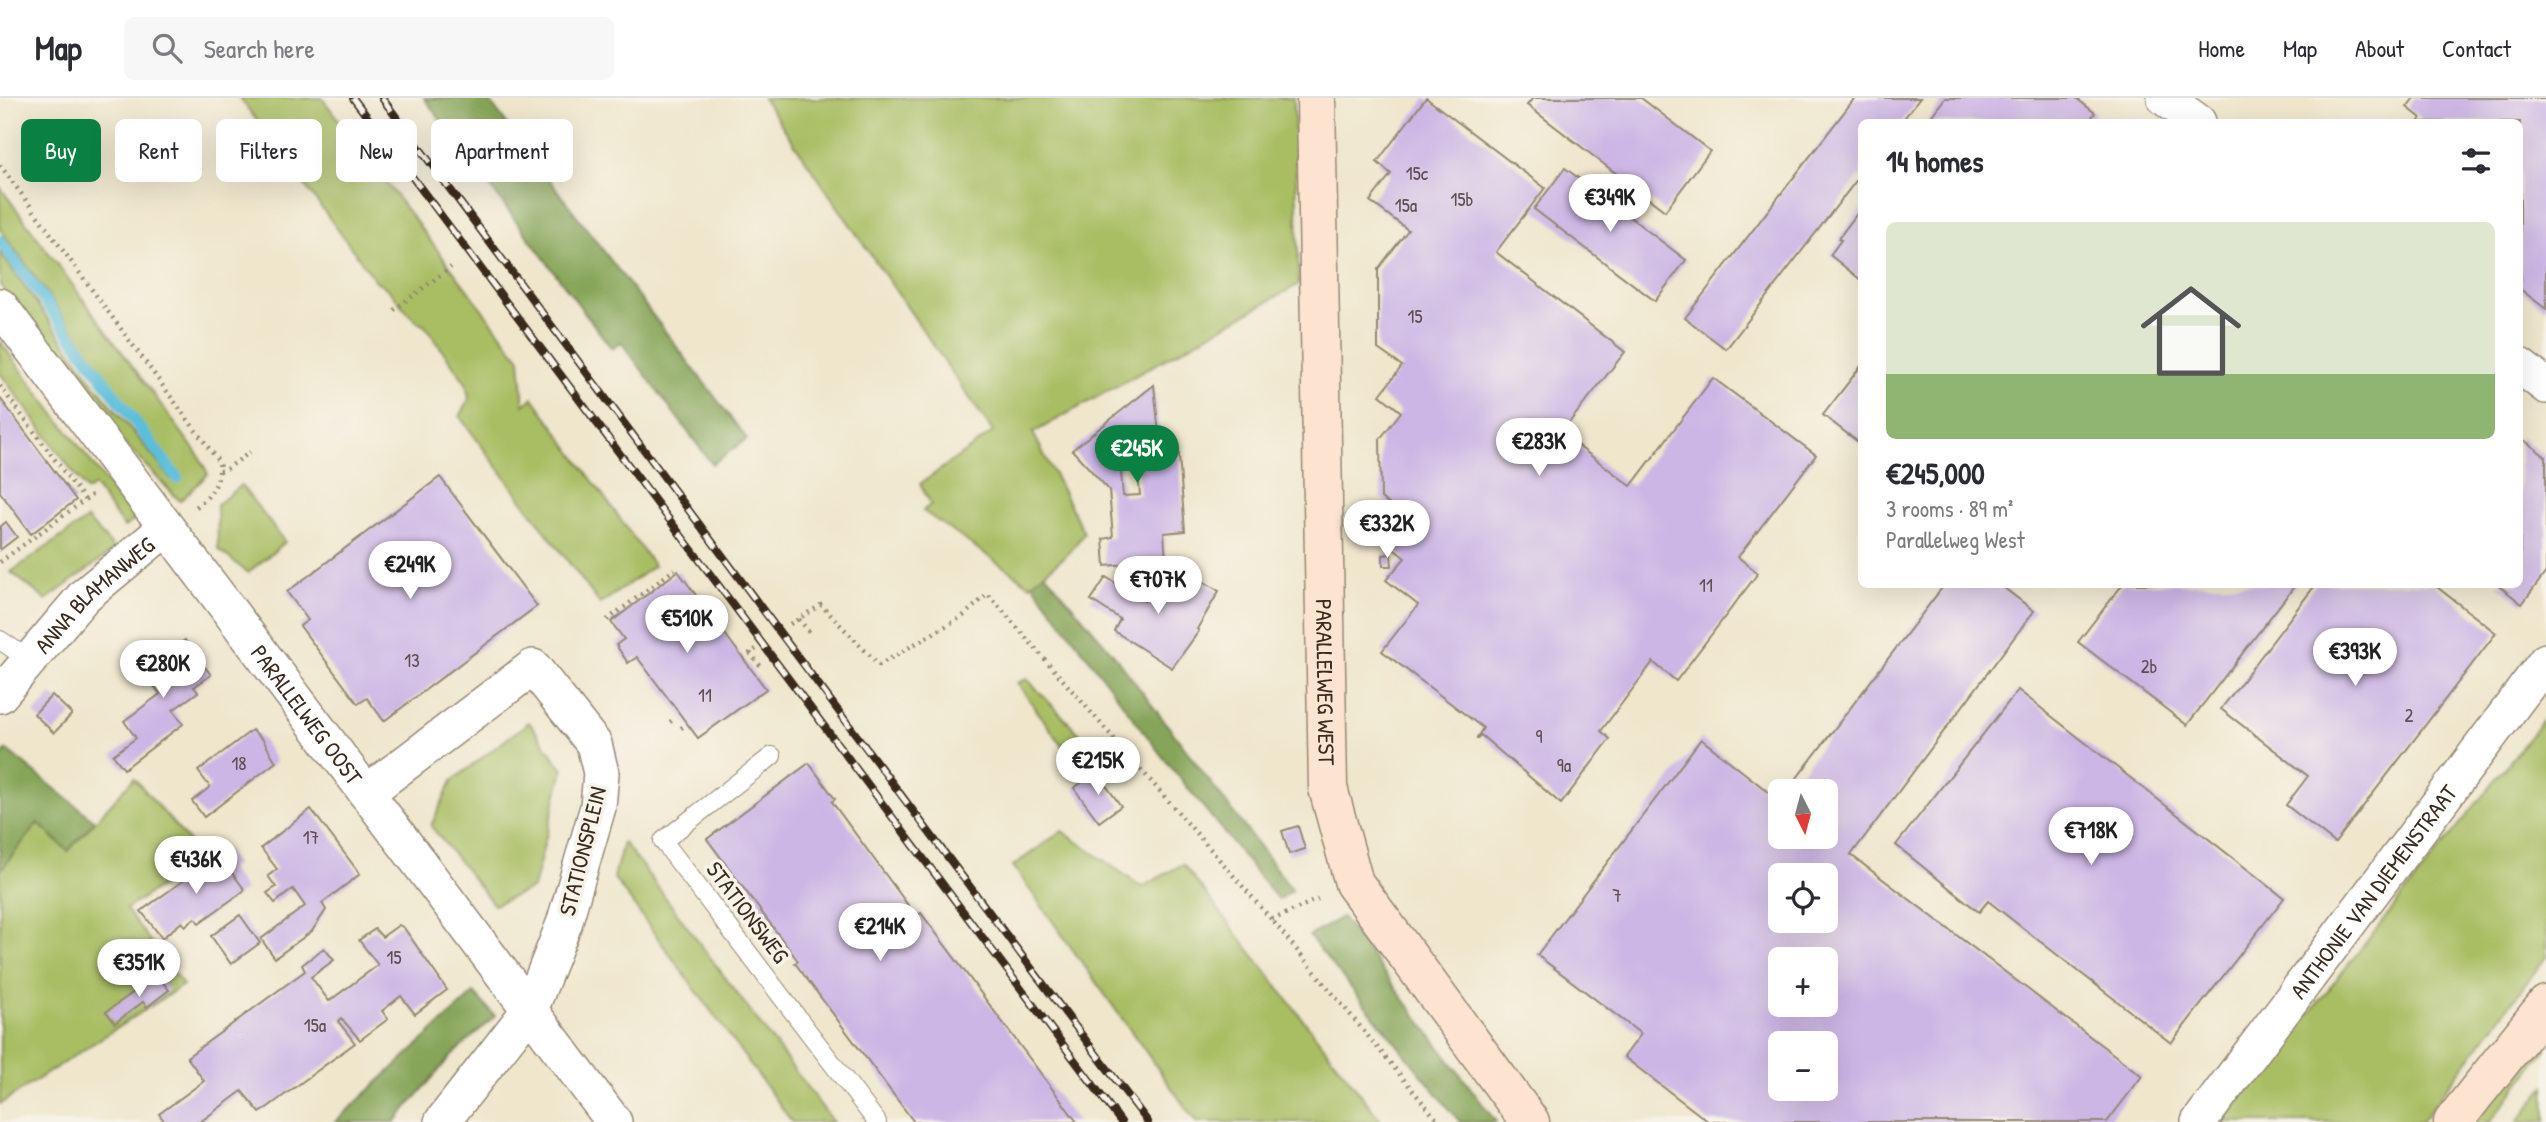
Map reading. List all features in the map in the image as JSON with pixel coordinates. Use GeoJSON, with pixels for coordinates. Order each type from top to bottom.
{"type":"FeatureCollection","features":[{"type":"Feature","properties":{"kind":"street","name":"PARALLELWEG WEST"},"geometry":{"type":"LineString","coordinates":[[1317,98],[1328,788],[1354,883],[1530,1122]]}},
{"type":"Feature","properties":{"kind":"street"},"geometry":{"type":"LineString","coordinates":[[2165,98],[2194,119]]}},
{"type":"Feature","properties":{"kind":"street","name":"PARALLELWEG OOST"},"geometry":{"type":"LineString","coordinates":[[0,306],[165,529],[209,581],[614,1122]]}},
{"type":"Feature","properties":{"kind":"street"},"geometry":{"type":"LineString","coordinates":[[2523,368],[2546,386]]}},
{"type":"Feature","properties":{"kind":"street","name":"ANNA BLAMANWEG"},"geometry":{"type":"LineString","coordinates":[[0,695],[14,649],[165,529]]}},
{"type":"Feature","properties":{"kind":"street","name":"ANTHONIE VAN DIEMENSTRAAT"},"geometry":{"type":"LineString","coordinates":[[2199,1122],[2546,661]]}},
{"type":"Feature","properties":{"kind":"street","name":"STATIONSPLEIN"},"geometry":{"type":"LineString","coordinates":[[366,793],[533,667],[594,744],[601,773],[598,807],[564,924],[531,1008]]}},
{"type":"Feature","properties":{"kind":"street"},"geometry":{"type":"LineString","coordinates":[[2453,1122],[2546,1005]]}},
{"type":"Feature","properties":{"kind":"street"},"geometry":{"type":"LineString","coordinates":[[442,1122],[531,1008]]}},
{"type":"Feature","properties":{"kind":"lane","name":"STATIONSWEG"},"geometry":{"type":"LineString","coordinates":[[772,756],[663,841],[877,1122]]}},
{"type":"Feature","properties":{"kind":"path"},"geometry":{"type":"LineString","coordinates":[[0,165],[219,461],[218,483],[206,499]]}},
{"type":"Feature","properties":{"kind":"path"},"geometry":{"type":"LineString","coordinates":[[394,310],[451,267]]}},
{"type":"Feature","properties":{"kind":"path"},"geometry":{"type":"LineString","coordinates":[[0,386],[85,500]]}},
{"type":"Feature","properties":{"kind":"path"},"geometry":{"type":"LineString","coordinates":[[220,471],[229,468],[250,452]]}},
{"type":"Feature","properties":{"kind":"path"},"geometry":{"type":"LineString","coordinates":[[0,562],[93,494],[100,503]]}},
{"type":"Feature","properties":{"kind":"path"},"geometry":{"type":"LineString","coordinates":[[607,620],[675,569]]}},
{"type":"Feature","properties":{"kind":"path"},"geometry":{"type":"LineString","coordinates":[[790,624],[821,605],[879,665],[963,616],[988,594],[1272,920],[1439,1122]]}},
{"type":"Feature","properties":{"kind":"path"},"geometry":{"type":"LineString","coordinates":[[799,619],[811,635]]}},
{"type":"Feature","properties":{"kind":"path"},"geometry":{"type":"LineString","coordinates":[[743,658],[757,649]]}},
{"type":"Feature","properties":{"kind":"path"},"geometry":{"type":"LineString","coordinates":[[750,653],[763,669]]}},
{"type":"Feature","properties":{"kind":"path"},"geometry":{"type":"LineString","coordinates":[[681,728],[687,724]]}},
{"type":"Feature","properties":{"kind":"path"},"geometry":{"type":"LineString","coordinates":[[1272,920],[1354,883]]}},
{"type":"Feature","properties":{"kind":"green space"},"geometry":{"type":"Polygon","coordinates":[[[240,98],[322,98],[338,119],[336,182],[386,182],[520,359],[524,405],[533,398],[654,566],[600,604],[460,417],[469,399],[466,383],[425,326],[411,317],[390,291],[376,281],[302,182],[322,182],[322,119],[256,119],[240,98]]]}},
{"type":"Feature","properties":{"kind":"green space"},"geometry":{"type":"Polygon","coordinates":[[[424,98],[487,98],[503,119],[440,119],[424,98]]]}},
{"type":"Feature","properties":{"kind":"green space"},"geometry":{"type":"Polygon","coordinates":[[[763,98],[1294,98],[1299,284],[1033,433],[1084,533],[1070,552],[1030,585],[923,511],[931,504],[920,484],[993,432],[763,98]]]}},
{"type":"Feature","properties":{"kind":"green space"},"geometry":{"type":"Polygon","coordinates":[[[487,182],[551,182],[747,439],[712,464],[621,342],[612,349],[487,182]]]}},
{"type":"Feature","properties":{"kind":"green space"},"geometry":{"type":"Polygon","coordinates":[[[0,187],[199,456],[208,474],[180,501],[104,422],[0,285],[0,252],[95,385],[171,479],[181,479],[0,229],[0,187]]]}},
{"type":"Feature","properties":{"kind":"green space"},"geometry":{"type":"Polygon","coordinates":[[[0,341],[135,520],[124,527],[94,486],[87,491],[0,373],[0,341]]]}},
{"type":"Feature","properties":{"kind":"green space"},"geometry":{"type":"Polygon","coordinates":[[[241,485],[285,542],[248,573],[218,549],[217,505],[241,485]]]}},
{"type":"Feature","properties":{"kind":"green space"},"geometry":{"type":"Polygon","coordinates":[[[87,519],[115,549],[46,600],[11,572],[87,519]]]}},
{"type":"Feature","properties":{"kind":"green space"},"geometry":{"type":"Polygon","coordinates":[[[1045,573],[1115,656],[1292,890],[1278,900],[1162,756],[1032,583],[1045,573]]]}},
{"type":"Feature","properties":{"kind":"green space"},"geometry":{"type":"Polygon","coordinates":[[[1027,679],[1096,751],[1077,766],[1017,683],[1027,679]]]}},
{"type":"Feature","properties":{"kind":"green space"},"geometry":{"type":"Polygon","coordinates":[[[2546,716],[2546,957],[2421,1122],[2223,1122],[2546,716]]]}},
{"type":"Feature","properties":{"kind":"green space"},"geometry":{"type":"Polygon","coordinates":[[[529,722],[563,770],[533,888],[494,905],[431,826],[452,781],[529,722]]]}},
{"type":"Feature","properties":{"kind":"green space"},"geometry":{"type":"Polygon","coordinates":[[[7,750],[95,821],[68,851],[38,823],[0,871],[0,758],[7,750]]]}},
{"type":"Feature","properties":{"kind":"green space"},"geometry":{"type":"Polygon","coordinates":[[[134,778],[203,858],[126,909],[183,985],[0,1104],[0,870],[38,823],[68,851],[134,778]]]}},
{"type":"Feature","properties":{"kind":"green space"},"geometry":{"type":"Polygon","coordinates":[[[1062,831],[1142,887],[1183,864],[1382,1122],[1196,1122],[1013,866],[1062,831]]]}},
{"type":"Feature","properties":{"kind":"green space"},"geometry":{"type":"Polygon","coordinates":[[[623,842],[833,1122],[792,1122],[614,878],[623,842]]]}},
{"type":"Feature","properties":{"kind":"green space"},"geometry":{"type":"Polygon","coordinates":[[[1342,917],[1496,1122],[1460,1122],[1309,936],[1342,917]]]}},
{"type":"Feature","properties":{"kind":"green space"},"geometry":{"type":"Polygon","coordinates":[[[474,993],[495,1016],[450,1057],[395,1122],[335,1122],[474,993]]]}},
{"type":"Feature","properties":{"kind":"green space"},"geometry":{"type":"Polygon","coordinates":[[[2546,1031],[2546,1049],[2490,1122],[2471,1122],[2546,1031]]]}},
{"type":"Feature","properties":{"kind":"green space"},"geometry":{"type":"Polygon","coordinates":[[[2545,1086],[2546,1121],[2518,1122],[2545,1086]]]}},
{"type":"Feature","properties":{"kind":"building"},"geometry":{"type":"Polygon","coordinates":[[[1426,98],[1545,188],[1496,252],[1625,352],[1561,433],[1631,486],[1713,378],[1816,455],[1738,557],[1758,573],[1676,681],[1653,662],[1601,731],[1610,739],[1561,804],[1481,735],[1476,739],[1483,728],[1382,651],[1418,605],[1386,580],[1405,558],[1382,539],[1401,514],[1381,498],[1380,439],[1401,412],[1380,395],[1402,366],[1378,349],[1378,269],[1408,230],[1370,201],[1391,174],[1377,162],[1426,98]]]}},
{"type":"Feature","properties":{"kind":"building"},"geometry":{"type":"Polygon","coordinates":[[[1533,98],[1641,98],[1710,151],[1665,211],[1527,105],[1533,98]]]}},
{"type":"Feature","properties":{"kind":"building"},"geometry":{"type":"Polygon","coordinates":[[[1855,98],[1920,98],[1903,119],[1858,119],[1858,178],[1726,349],[1685,318],[1855,98]]]}},
{"type":"Feature","properties":{"kind":"building"},"geometry":{"type":"Polygon","coordinates":[[[1945,98],[2076,98],[2095,113],[2090,119],[1929,119],[1945,98]]]}},
{"type":"Feature","properties":{"kind":"building"},"geometry":{"type":"Polygon","coordinates":[[[2414,98],[2546,98],[2546,309],[2523,291],[2523,119],[2420,119],[2407,107],[2414,98]]]}},
{"type":"Feature","properties":{"kind":"building"},"geometry":{"type":"Polygon","coordinates":[[[1565,168],[1686,260],[1655,301],[1534,209],[1565,168]]]}},
{"type":"Feature","properties":{"kind":"building"},"geometry":{"type":"Polygon","coordinates":[[[1858,212],[1858,278],[1830,255],[1841,240],[1838,239],[1858,212]]]}},
{"type":"Feature","properties":{"kind":"building"},"geometry":{"type":"Polygon","coordinates":[[[1858,370],[1858,442],[1823,415],[1858,370]]]}},
{"type":"Feature","properties":{"kind":"building"},"geometry":{"type":"Polygon","coordinates":[[[1154,385],[1159,434],[1118,438],[1123,496],[1140,495],[1136,447],[1178,443],[1185,531],[1164,533],[1166,561],[1105,566],[1103,539],[1113,537],[1109,490],[1072,450],[1154,385]]]}},
{"type":"Feature","properties":{"kind":"building"},"geometry":{"type":"Polygon","coordinates":[[[0,398],[76,500],[31,534],[0,492],[0,398]]]}},
{"type":"Feature","properties":{"kind":"building"},"geometry":{"type":"Polygon","coordinates":[[[2523,439],[2546,457],[2546,572],[2522,604],[2502,588],[2523,588],[2523,439]]]}},
{"type":"Feature","properties":{"kind":"building"},"geometry":{"type":"Polygon","coordinates":[[[440,477],[537,606],[384,721],[367,698],[358,704],[300,626],[308,620],[287,592],[440,477]]]}},
{"type":"Feature","properties":{"kind":"building"},"geometry":{"type":"Polygon","coordinates":[[[6,522],[17,537],[0,550],[0,527],[6,522]]]}},
{"type":"Feature","properties":{"kind":"building"},"geometry":{"type":"Polygon","coordinates":[[[1391,554],[1392,566],[1383,566],[1383,555],[1391,554]]]}},
{"type":"Feature","properties":{"kind":"building"},"geometry":{"type":"Polygon","coordinates":[[[678,571],[766,689],[698,738],[637,657],[628,663],[616,645],[624,639],[611,622],[678,571]]]}},
{"type":"Feature","properties":{"kind":"building"},"geometry":{"type":"Polygon","coordinates":[[[1106,577],[1144,601],[1156,580],[1170,589],[1173,585],[1187,594],[1198,578],[1219,591],[1197,629],[1199,631],[1172,668],[1114,631],[1120,619],[1091,600],[1106,577]]]}},
{"type":"Feature","properties":{"kind":"building"},"geometry":{"type":"Polygon","coordinates":[[[1942,588],[2004,588],[2034,611],[1851,855],[2142,1076],[2107,1122],[1709,1122],[1624,1057],[1641,1034],[1537,955],[1701,739],[1768,792],[1768,849],[1838,849],[1838,779],[1796,779],[1942,588]]]}},
{"type":"Feature","properties":{"kind":"building"},"geometry":{"type":"Polygon","coordinates":[[[2120,588],[2293,588],[2187,725],[2078,642],[2120,588]]]}},
{"type":"Feature","properties":{"kind":"building"},"geometry":{"type":"Polygon","coordinates":[[[2313,588],[2438,588],[2496,633],[2335,843],[2286,805],[2308,776],[2221,709],[2313,588]]]}},
{"type":"Feature","properties":{"kind":"building"},"geometry":{"type":"Polygon","coordinates":[[[185,640],[211,675],[194,687],[198,692],[173,710],[183,724],[124,769],[113,755],[136,738],[124,721],[160,694],[140,667],[152,657],[156,662],[185,640]]]}},
{"type":"Feature","properties":{"kind":"building"},"geometry":{"type":"Polygon","coordinates":[[[2018,690],[2284,898],[2171,1043],[1988,901],[1979,912],[1896,845],[2018,690]]]}},
{"type":"Feature","properties":{"kind":"building"},"geometry":{"type":"Polygon","coordinates":[[[52,695],[72,714],[54,733],[34,714],[52,695]]]}},
{"type":"Feature","properties":{"kind":"building"},"geometry":{"type":"Polygon","coordinates":[[[252,730],[263,740],[276,762],[204,817],[192,801],[210,787],[198,771],[252,730]]]}},
{"type":"Feature","properties":{"kind":"building"},"geometry":{"type":"Polygon","coordinates":[[[809,763],[835,799],[832,802],[916,916],[921,913],[1077,1122],[914,1122],[795,963],[798,961],[707,839],[809,763]]]}},
{"type":"Feature","properties":{"kind":"building"},"geometry":{"type":"Polygon","coordinates":[[[1096,772],[1121,806],[1099,822],[1074,788],[1096,772]]]}},
{"type":"Feature","properties":{"kind":"building"},"geometry":{"type":"Polygon","coordinates":[[[311,809],[360,874],[322,903],[326,910],[312,931],[275,958],[261,939],[305,906],[293,889],[275,903],[267,893],[276,887],[268,876],[277,869],[261,848],[311,809]]]}},
{"type":"Feature","properties":{"kind":"building"},"geometry":{"type":"Polygon","coordinates":[[[1298,826],[1305,849],[1289,854],[1282,831],[1298,826]]]}},
{"type":"Feature","properties":{"kind":"building"},"geometry":{"type":"Polygon","coordinates":[[[226,850],[236,864],[229,869],[245,890],[199,923],[195,918],[185,926],[182,922],[162,938],[141,911],[226,850]]]}},
{"type":"Feature","properties":{"kind":"building"},"geometry":{"type":"Polygon","coordinates":[[[240,915],[260,943],[231,964],[211,936],[240,915]]]}},
{"type":"Feature","properties":{"kind":"building"},"geometry":{"type":"Polygon","coordinates":[[[399,925],[404,928],[447,990],[415,1014],[401,996],[382,1011],[388,1019],[360,1040],[341,1018],[338,1021],[355,1043],[260,1113],[242,1091],[200,1122],[165,1122],[159,1114],[204,1081],[187,1057],[305,971],[302,965],[324,948],[334,960],[311,977],[329,1001],[378,965],[359,940],[375,929],[382,937],[399,925]]]}},
{"type":"Feature","properties":{"kind":"building"},"geometry":{"type":"Polygon","coordinates":[[[157,975],[169,990],[147,1007],[143,1002],[115,1023],[106,1012],[157,975]]]}},
{"type":"Feature","properties":{"kind":"waterway"},"geometry":{"type":"LineString","coordinates":[[0,241],[177,478]]}},
{"type":"Feature","properties":{"kind":"railway"},"geometry":{"type":"LineString","coordinates":[[353,98],[1121,1122]]}},
{"type":"Feature","properties":{"kind":"railway"},"geometry":{"type":"LineString","coordinates":[[382,98],[1148,1122]]}}]}
